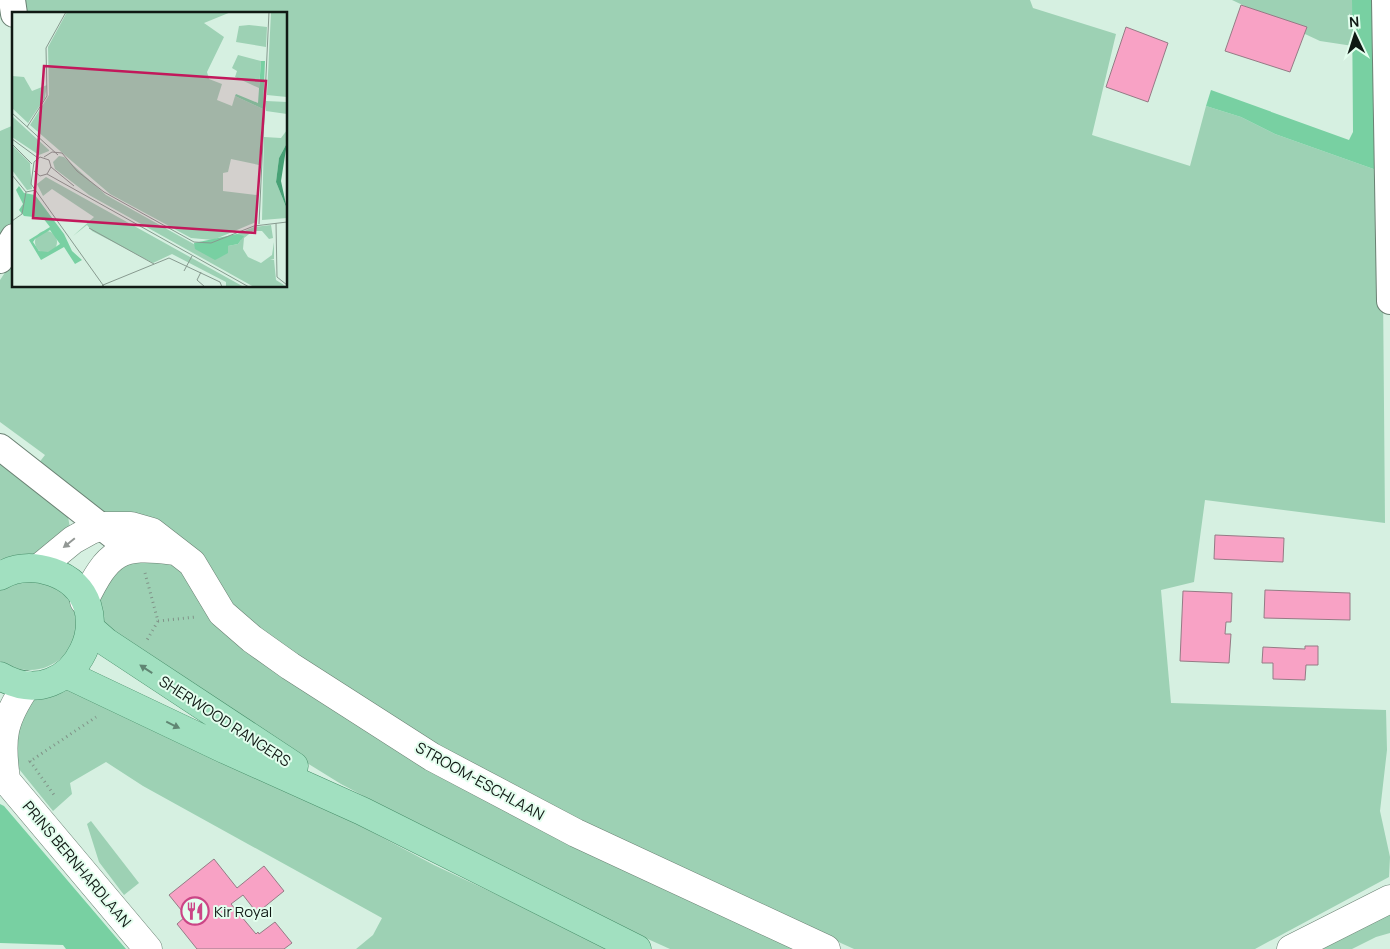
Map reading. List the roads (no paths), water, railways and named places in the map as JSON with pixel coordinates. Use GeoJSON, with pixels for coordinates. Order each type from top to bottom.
{"type":"FeatureCollection","features":[{"type":"Feature","properties":{"kind":"main road"},"geometry":{"type":"LineString","coordinates":[[0,575],[15,569],[39,568],[60,575],[74,586],[84,600],[89,614],[90,628],[87,646],[78,662],[66,674],[54,681],[27,685],[10,682],[0,676]]}},
{"type":"Feature","properties":{"kind":"main road","name":"SHERWOOD RANGERS"},"geometry":{"type":"LineString","coordinates":[[90,628],[106,642],[362,811]]}},
{"type":"Feature","properties":{"kind":"main road","name":"SHERWOOD RANGERS"},"geometry":{"type":"LineString","coordinates":[[66,674],[224,749],[362,811],[637,949]]}},
{"type":"Feature","properties":{"kind":"street"},"geometry":{"type":"LineString","coordinates":[[1385,0],[1390,301]]}},
{"type":"Feature","properties":{"kind":"street"},"geometry":{"type":"LineString","coordinates":[[0,260],[12,240]]}},
{"type":"Feature","properties":{"kind":"street"},"geometry":{"type":"LineString","coordinates":[[0,447],[130,549]]}},
{"type":"Feature","properties":{"kind":"street","name":"STROOM-ESCHLAAN"},"geometry":{"type":"LineString","coordinates":[[39,568],[72,540],[102,526],[131,526],[152,532],[192,563],[222,613],[252,639],[290,666],[432,757],[576,833],[826,949]]}},
{"type":"Feature","properties":{"kind":"street"},"geometry":{"type":"LineString","coordinates":[[84,600],[107,560],[130,549],[147,547],[178,552]]}},
{"type":"Feature","properties":{"kind":"street","name":"PRINS BERNHARDLAAN"},"geometry":{"type":"LineString","coordinates":[[27,685],[12,709],[3,731],[2,778],[148,949]]}},
{"type":"Feature","properties":{"kind":"street"},"geometry":{"type":"LineString","coordinates":[[1291,949],[1390,899]]}},
{"type":"Feature","properties":{"kind":"place","name":"Kir Royal"},"geometry":{"type":"Point","coordinates":[195,911]}}]}
